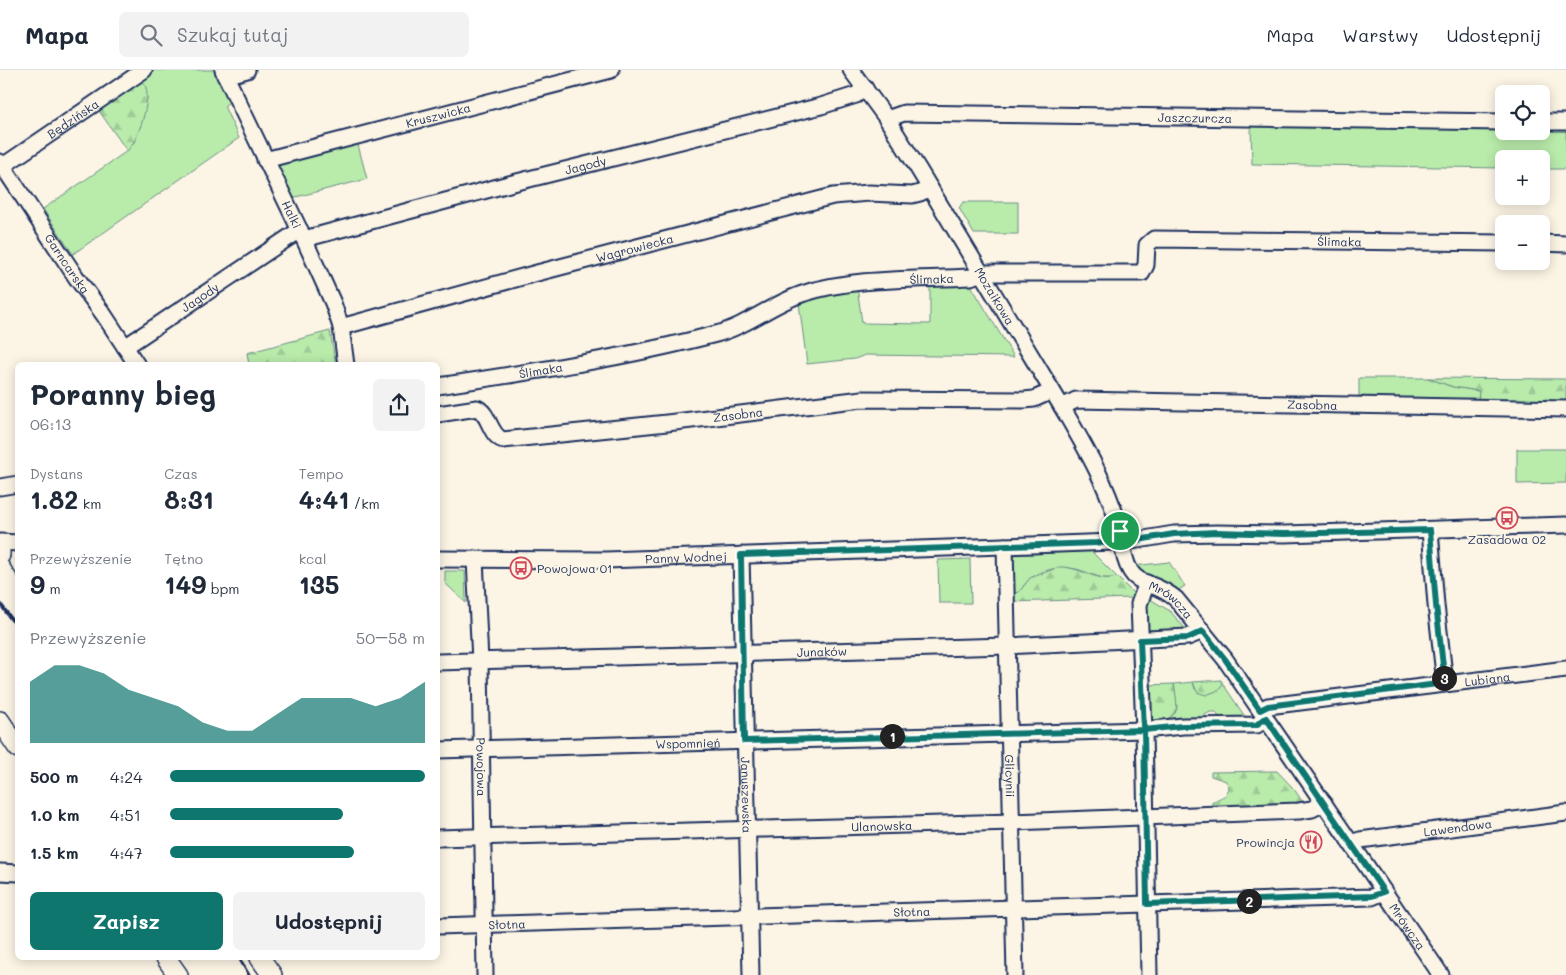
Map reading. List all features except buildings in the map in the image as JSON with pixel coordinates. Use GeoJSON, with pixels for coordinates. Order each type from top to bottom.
{"type":"FeatureCollection","features":[{"type":"Feature","properties":{"kind":"main road"},"geometry":{"type":"LineString","coordinates":[[0,547],[0,555]]}},
{"type":"Feature","properties":{"kind":"main road"},"geometry":{"type":"LineString","coordinates":[[0,568],[15,591]]}},
{"type":"Feature","properties":{"kind":"main road"},"geometry":{"type":"LineString","coordinates":[[0,586],[15,608]]}},
{"type":"Feature","properties":{"kind":"main road"},"geometry":{"type":"LineString","coordinates":[[0,712],[15,730]]}},
{"type":"Feature","properties":{"kind":"main road"},"geometry":{"type":"LineString","coordinates":[[0,721],[15,744]]}},
{"type":"Feature","properties":{"kind":"main road"},"geometry":{"type":"LineString","coordinates":[[167,960],[178,975]]}},
{"type":"Feature","properties":{"kind":"main road"},"geometry":{"type":"LineString","coordinates":[[261,960],[272,975]]}},
{"type":"Feature","properties":{"kind":"street","name":"Będzińska"},"geometry":{"type":"LineString","coordinates":[[1,165],[144,70]]}},
{"type":"Feature","properties":{"kind":"street"},"geometry":{"type":"LineString","coordinates":[[224,73],[247,70]]}},
{"type":"Feature","properties":{"kind":"street","name":"Kruszwicka"},"geometry":{"type":"LineString","coordinates":[[265,160],[611,70]]}},
{"type":"Feature","properties":{"kind":"street","name":"Mozaikowa"},"geometry":{"type":"LineString","coordinates":[[851,70],[887,119],[930,188],[1084,445],[1116,516],[1122,541]]}},
{"type":"Feature","properties":{"kind":"street","name":"Halki"},"geometry":{"type":"LineString","coordinates":[[224,73],[333,303],[341,327],[346,362]]}},
{"type":"Feature","properties":{"kind":"street","name":"Jagody"},"geometry":{"type":"LineString","coordinates":[[126,347],[302,235],[821,106],[856,95],[865,88]]}},
{"type":"Feature","properties":{"kind":"street","name":"Jaszczurcza"},"geometry":{"type":"LineString","coordinates":[[887,119],[904,113],[1495,122]]}},
{"type":"Feature","properties":{"kind":"street"},"geometry":{"type":"LineString","coordinates":[[1550,122],[1566,122]]}},
{"type":"Feature","properties":{"kind":"street","name":"Garncarska"},"geometry":{"type":"LineString","coordinates":[[1,165],[135,362]]}},
{"type":"Feature","properties":{"kind":"street","name":"Wągrowiecka"},"geometry":{"type":"LineString","coordinates":[[341,327],[833,196],[869,193],[912,195],[930,188]]}},
{"type":"Feature","properties":{"kind":"street","name":"Ślimaka"},"geometry":{"type":"LineString","coordinates":[[440,386],[649,351],[719,334],[781,302],[814,290],[837,285],[971,277],[981,273],[1142,273],[1146,265],[1147,245],[1154,239],[1495,243]]}},
{"type":"Feature","properties":{"kind":"street"},"geometry":{"type":"LineString","coordinates":[[1550,243],[1566,244]]}},
{"type":"Feature","properties":{"kind":"street","name":"Zasobna"},"geometry":{"type":"LineString","coordinates":[[440,414],[477,408],[482,411],[496,436],[503,440],[676,422],[862,399],[1024,400],[1034,399],[1052,391]]}},
{"type":"Feature","properties":{"kind":"street","name":"Zasobna"},"geometry":{"type":"LineString","coordinates":[[1062,407],[1076,400],[1086,400],[1566,409]]}},
{"type":"Feature","properties":{"kind":"street"},"geometry":{"type":"LineString","coordinates":[[0,487],[15,484]]}},
{"type":"Feature","properties":{"kind":"street","name":"Panny Wodnej"},"geometry":{"type":"LineString","coordinates":[[440,558],[606,560],[1122,541],[1174,534],[1270,534],[1566,525]]}},
{"type":"Feature","properties":{"kind":"street"},"geometry":{"type":"LineString","coordinates":[[1430,530],[1445,683]]}},
{"type":"Feature","properties":{"kind":"street","name":"Mrówcza"},"geometry":{"type":"LineString","coordinates":[[1122,541],[1129,571],[1139,580],[1166,591],[1176,598],[1225,659],[1441,975]]}},
{"type":"Feature","properties":{"kind":"street"},"geometry":{"type":"LineString","coordinates":[[0,542],[15,543]]}},
{"type":"Feature","properties":{"kind":"street","name":"Glicynii"},"geometry":{"type":"LineString","coordinates":[[1005,546],[1013,822],[1015,975]]}},
{"type":"Feature","properties":{"kind":"street"},"geometry":{"type":"LineString","coordinates":[[0,555],[15,553]]}},
{"type":"Feature","properties":{"kind":"street","name":"Januszewska"},"geometry":{"type":"LineString","coordinates":[[741,555],[750,975]]}},
{"type":"Feature","properties":{"kind":"street","name":"Powojowa"},"geometry":{"type":"LineString","coordinates":[[475,559],[480,661],[485,975]]}},
{"type":"Feature","properties":{"kind":"street"},"geometry":{"type":"LineString","coordinates":[[1147,584],[1139,604],[1144,730],[1149,975]]}},
{"type":"Feature","properties":{"kind":"street","name":"Junaków"},"geometry":{"type":"LineString","coordinates":[[440,662],[1007,646],[1188,638],[1203,631]]}},
{"type":"Feature","properties":{"kind":"street","name":"Lubiana"},"geometry":{"type":"LineString","coordinates":[[1263,714],[1268,706],[1566,669]]}},
{"type":"Feature","properties":{"kind":"street","name":"Wspomnień"},"geometry":{"type":"LineString","coordinates":[[440,750],[1144,730],[1182,726],[1256,725],[1263,714]]}},
{"type":"Feature","properties":{"kind":"street","name":"Ulanowska"},"geometry":{"type":"LineString","coordinates":[[440,838],[1013,822],[1307,811],[1324,803]]}},
{"type":"Feature","properties":{"kind":"street","name":"Lawendowa"},"geometry":{"type":"LineString","coordinates":[[1350,844],[1360,840],[1566,813]]}},
{"type":"Feature","properties":{"kind":"street"},"geometry":{"type":"LineString","coordinates":[[0,872],[15,873]]}},
{"type":"Feature","properties":{"kind":"street","name":"Słotna"},"geometry":{"type":"LineString","coordinates":[[440,926],[1372,896],[1384,892]]}},
{"type":"Feature","properties":{"kind":"green space"},"geometry":{"type":"Polygon","coordinates":[[[153,70],[217,70],[232,100],[224,106],[239,138],[73,254],[43,209],[127,151],[135,141],[143,118],[147,98],[140,79],[153,70]]]}},
{"type":"Feature","properties":{"kind":"green space"},"geometry":{"type":"Polygon","coordinates":[[[140,79],[145,84],[147,100],[143,119],[127,151],[97,108],[140,79]]]}},
{"type":"Feature","properties":{"kind":"green space"},"geometry":{"type":"Polygon","coordinates":[[[1251,125],[1495,125],[1495,140],[1550,140],[1550,125],[1566,125],[1566,169],[1550,169],[1550,150],[1495,150],[1495,168],[1252,164],[1251,125]]]}},
{"type":"Feature","properties":{"kind":"green space"},"geometry":{"type":"Polygon","coordinates":[[[357,141],[367,179],[288,199],[273,169],[278,161],[357,141]]]}},
{"type":"Feature","properties":{"kind":"green space"},"geometry":{"type":"Polygon","coordinates":[[[963,202],[1018,202],[1018,234],[974,234],[959,208],[963,202]]]}},
{"type":"Feature","properties":{"kind":"green space"},"geometry":{"type":"Polygon","coordinates":[[[969,282],[1014,357],[865,355],[855,359],[807,364],[799,303],[813,297],[857,286],[862,323],[930,324],[930,285],[969,282]]]}},
{"type":"Feature","properties":{"kind":"green space"},"geometry":{"type":"Polygon","coordinates":[[[330,331],[335,362],[248,362],[247,353],[330,331]]]}},
{"type":"Feature","properties":{"kind":"green space"},"geometry":{"type":"Polygon","coordinates":[[[1359,378],[1428,378],[1453,387],[1479,391],[1478,403],[1359,400],[1359,378]]]}},
{"type":"Feature","properties":{"kind":"green space"},"geometry":{"type":"Polygon","coordinates":[[[1428,378],[1566,379],[1566,405],[1478,403],[1479,391],[1453,387],[1428,378]]]}},
{"type":"Feature","properties":{"kind":"green space"},"geometry":{"type":"Polygon","coordinates":[[[1517,449],[1566,449],[1566,483],[1517,484],[1517,449]]]}},
{"type":"Feature","properties":{"kind":"green space"},"geometry":{"type":"Polygon","coordinates":[[[1093,551],[1117,577],[1106,578],[1070,568],[1051,569],[1034,576],[1019,592],[1011,594],[1009,555],[1093,551]]]}},
{"type":"Feature","properties":{"kind":"green space"},"geometry":{"type":"Polygon","coordinates":[[[970,559],[971,603],[939,603],[938,560],[970,559]]]}},
{"type":"Feature","properties":{"kind":"green space"},"geometry":{"type":"Polygon","coordinates":[[[1169,562],[1185,586],[1177,591],[1142,576],[1133,566],[1169,562]]]}},
{"type":"Feature","properties":{"kind":"green space"},"geometry":{"type":"Polygon","coordinates":[[[1059,567],[1074,569],[1102,578],[1117,577],[1133,593],[1133,598],[1011,602],[1011,594],[1019,592],[1030,578],[1059,567]]]}},
{"type":"Feature","properties":{"kind":"green space"},"geometry":{"type":"Polygon","coordinates":[[[445,571],[465,571],[466,603],[445,583],[445,571]]]}},
{"type":"Feature","properties":{"kind":"green space"},"geometry":{"type":"Polygon","coordinates":[[[1150,599],[1170,611],[1188,632],[1146,636],[1146,604],[1147,600],[1150,599]]]}},
{"type":"Feature","properties":{"kind":"green space"},"geometry":{"type":"Polygon","coordinates":[[[1221,680],[1223,684],[1219,690],[1206,695],[1197,692],[1193,682],[1221,680]]]}},
{"type":"Feature","properties":{"kind":"green space"},"geometry":{"type":"Polygon","coordinates":[[[1193,682],[1195,689],[1219,690],[1223,684],[1248,721],[1222,722],[1216,712],[1210,712],[1192,723],[1165,720],[1175,713],[1177,708],[1174,684],[1193,682]]]}},
{"type":"Feature","properties":{"kind":"green space"},"geometry":{"type":"Polygon","coordinates":[[[1174,684],[1177,701],[1175,712],[1167,719],[1150,725],[1147,685],[1174,684]]]}},
{"type":"Feature","properties":{"kind":"green space"},"geometry":{"type":"Polygon","coordinates":[[[1277,771],[1294,789],[1306,807],[1212,810],[1212,802],[1226,795],[1229,787],[1226,781],[1211,776],[1211,772],[1277,771]]]}},
{"type":"Feature","properties":{"kind":"railway"},"geometry":{"type":"LineString","coordinates":[[0,603],[15,624]]}},
{"type":"Feature","properties":{"kind":"railway"},"geometry":{"type":"LineString","coordinates":[[240,960],[249,975]]}},
{"type":"Feature","properties":{"kind":"place","name":"Zasadowa 02"},"geometry":{"type":"Point","coordinates":[1507,518]}},
{"type":"Feature","properties":{"kind":"place","name":"Powojowa 01"},"geometry":{"type":"Point","coordinates":[521,568]}},
{"type":"Feature","properties":{"kind":"place","name":"Prowincja"},"geometry":{"type":"Point","coordinates":[1311,842]}},
{"type":"Feature","properties":{"kind":"route"},"geometry":{"type":"LineString","coordinates":[[1120,531],[1114,537],[1114,542],[741,555],[744,741],[1144,730],[1182,726],[1256,725],[1266,718],[1384,892],[1372,896],[1147,904],[1144,730],[1140,640],[1188,638],[1203,631],[1260,710],[1268,706],[1445,683],[1430,530],[1285,534],[1217,532],[1174,534],[1132,541],[1128,533],[1120,531]]}}]}
